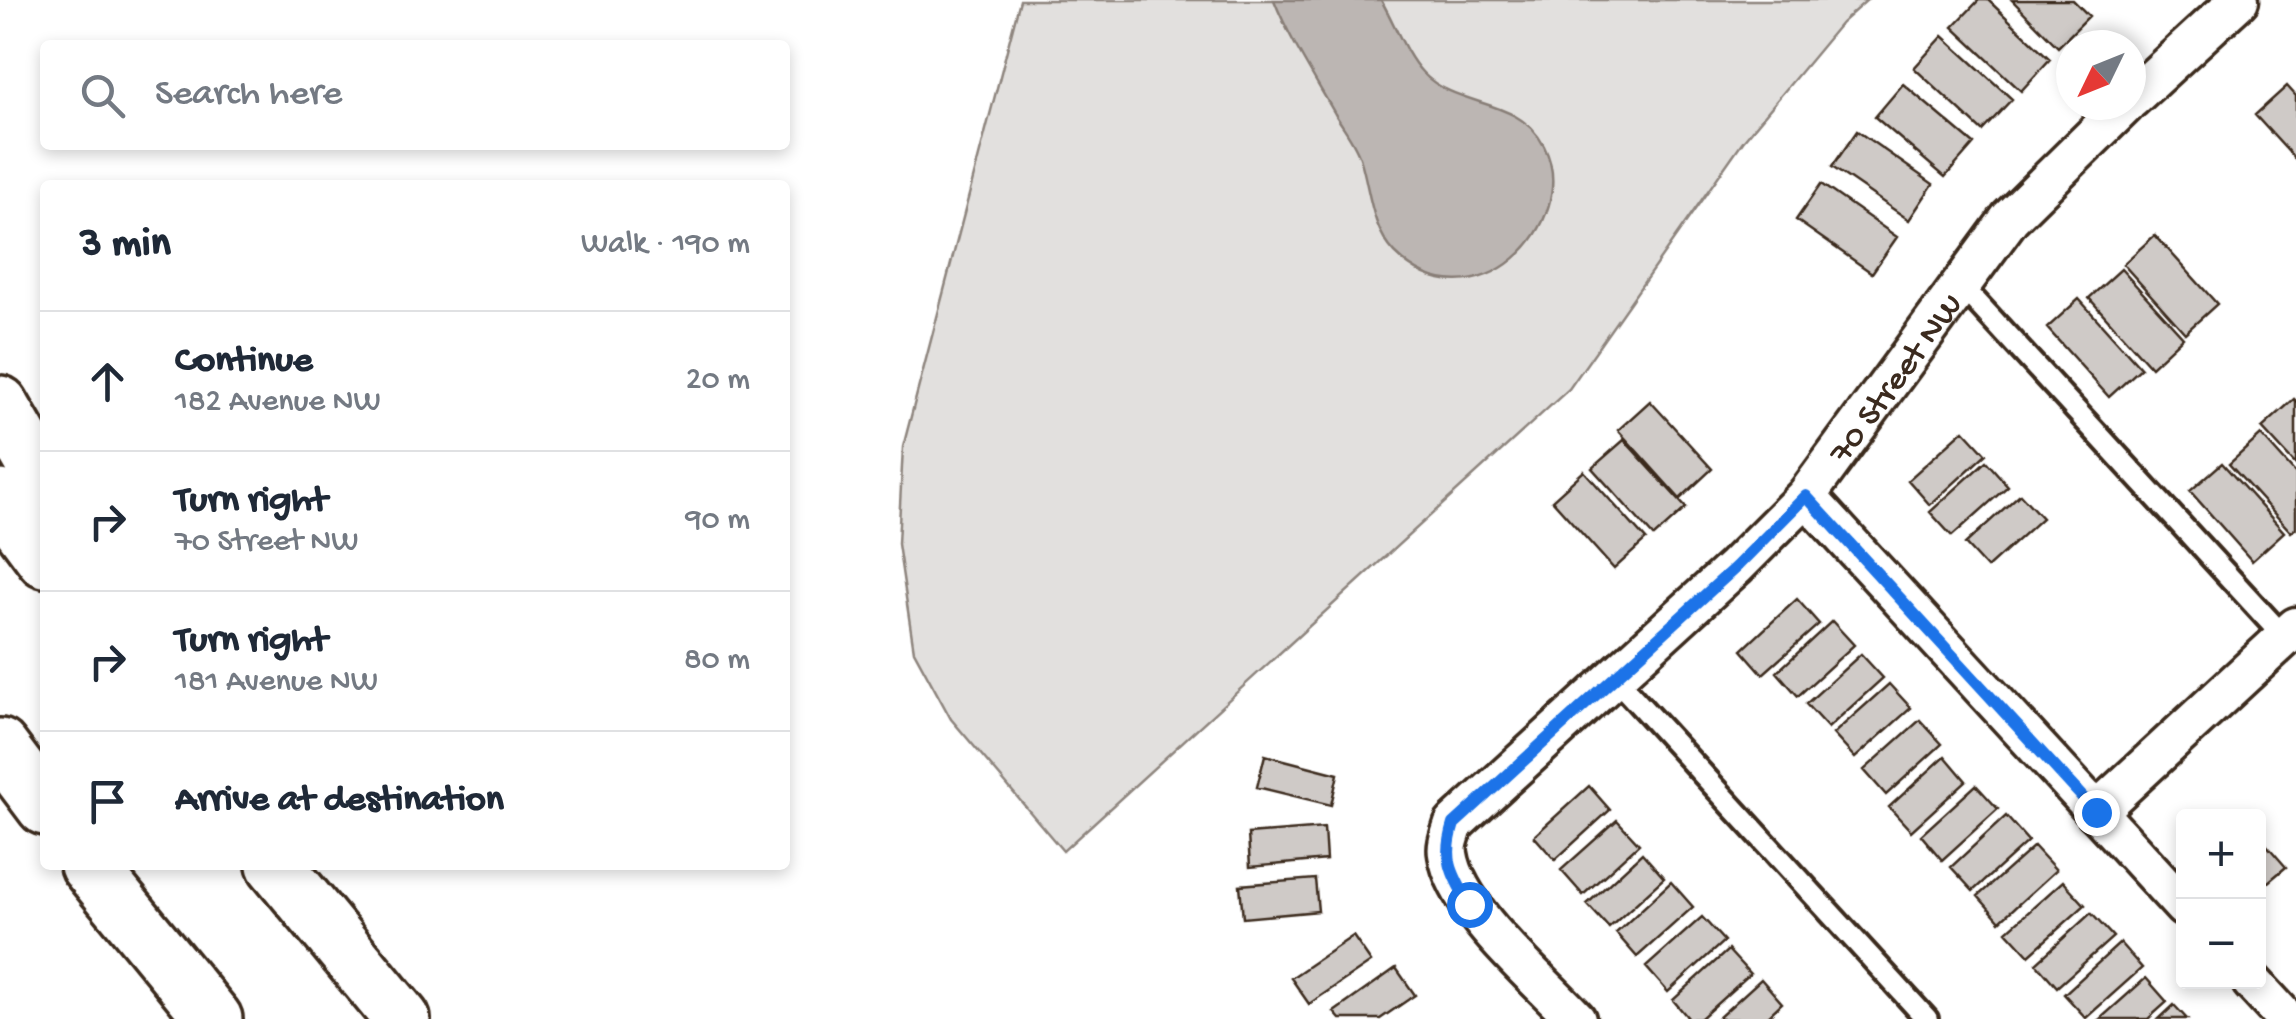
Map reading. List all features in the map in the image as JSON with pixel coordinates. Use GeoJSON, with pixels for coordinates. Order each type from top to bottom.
{"type":"FeatureCollection","features":[{"type":"Feature","properties":{"kind":"highway"},"geometry":{"type":"LineString","coordinates":[[0,404],[40,473]]}},
{"type":"Feature","properties":{"kind":"highway"},"geometry":{"type":"LineString","coordinates":[[0,498],[40,552]]}},
{"type":"Feature","properties":{"kind":"highway"},"geometry":{"type":"LineString","coordinates":[[0,747],[40,800]]}},
{"type":"Feature","properties":{"kind":"highway"},"geometry":{"type":"LineString","coordinates":[[92,870],[214,1019]]}},
{"type":"Feature","properties":{"kind":"highway"},"geometry":{"type":"LineString","coordinates":[[279,870],[402,1019]]}},
{"type":"Feature","properties":{"kind":"street"},"geometry":{"type":"LineString","coordinates":[[2146,85],[2239,0]]}},
{"type":"Feature","properties":{"kind":"street","name":"70 Street NW"},"geometry":{"type":"LineString","coordinates":[[1576,1019],[1469,904],[1454,877],[1446,850],[1454,824],[1736,567],[1806,496],[1960,284],[2048,176],[2109,120]]}},
{"type":"Feature","properties":{"kind":"street"},"geometry":{"type":"LineString","coordinates":[[1806,496],[2177,899]]}},
{"type":"Feature","properties":{"kind":"street"},"geometry":{"type":"LineString","coordinates":[[2096,812],[2290,632]]}},
{"type":"Feature","properties":{"kind":"street"},"geometry":{"type":"LineString","coordinates":[[2261,989],[2287,1009]]}},
{"type":"Feature","properties":{"kind":"lane"},"geometry":{"type":"LineString","coordinates":[[1960,284],[2290,632]]}},
{"type":"Feature","properties":{"kind":"lane"},"geometry":{"type":"LineString","coordinates":[[1614,677],[1927,1019]]}},
{"type":"Feature","properties":{"kind":"shaded area"},"geometry":{"type":"Polygon","coordinates":[[[1020,0],[1867,0],[1841,23],[1743,141],[1569,389],[1063,851],[951,719],[914,651],[898,544],[903,447],[1020,0]]]}},
{"type":"Feature","properties":{"kind":"shaded area"},"geometry":{"type":"Polygon","coordinates":[[[1274,0],[1381,0],[1423,73],[1453,93],[1504,110],[1533,130],[1544,146],[1552,176],[1548,206],[1535,235],[1514,258],[1488,275],[1458,281],[1426,275],[1395,253],[1376,221],[1357,149],[1274,0]]]}},
{"type":"Feature","properties":{"kind":"building"},"geometry":{"type":"Polygon","coordinates":[[[1979,0],[1988,0],[2050,59],[2021,91],[1953,27],[1979,0]]]}},
{"type":"Feature","properties":{"kind":"building"},"geometry":{"type":"Polygon","coordinates":[[[2012,0],[2073,0],[2089,16],[2075,30],[2056,30],[2056,45],[2012,0]]]}},
{"type":"Feature","properties":{"kind":"building"},"geometry":{"type":"Polygon","coordinates":[[[1943,36],[2012,99],[1982,131],[1914,68],[1943,36]]]}},
{"type":"Feature","properties":{"kind":"building"},"geometry":{"type":"Polygon","coordinates":[[[1903,84],[1974,144],[1945,177],[1875,117],[1903,84]]]}},
{"type":"Feature","properties":{"kind":"building"},"geometry":{"type":"Polygon","coordinates":[[[2287,86],[2296,96],[2296,160],[2255,115],[2287,86]]]}},
{"type":"Feature","properties":{"kind":"building"},"geometry":{"type":"Polygon","coordinates":[[[1857,131],[1933,184],[1909,220],[1832,167],[1857,131]]]}},
{"type":"Feature","properties":{"kind":"building"},"geometry":{"type":"Polygon","coordinates":[[[1821,184],[1897,237],[1872,273],[1796,220],[1821,184]]]}},
{"type":"Feature","properties":{"kind":"building"},"geometry":{"type":"Polygon","coordinates":[[[2155,235],[2217,304],[2185,333],[2123,264],[2155,235]]]}},
{"type":"Feature","properties":{"kind":"building"},"geometry":{"type":"Polygon","coordinates":[[[2121,269],[2183,337],[2151,367],[2089,298],[2121,269]]]}},
{"type":"Feature","properties":{"kind":"building"},"geometry":{"type":"Polygon","coordinates":[[[2079,299],[2141,368],[2109,397],[2047,328],[2079,299]]]}},
{"type":"Feature","properties":{"kind":"building"},"geometry":{"type":"Polygon","coordinates":[[[1650,401],[1712,469],[1680,499],[1618,430],[1650,401]]]}},
{"type":"Feature","properties":{"kind":"building"},"geometry":{"type":"Polygon","coordinates":[[[2296,401],[2296,465],[2262,428],[2296,401]]]}},
{"type":"Feature","properties":{"kind":"building"},"geometry":{"type":"Polygon","coordinates":[[[1964,430],[1986,454],[1930,505],[1908,480],[1964,430]]]}},
{"type":"Feature","properties":{"kind":"building"},"geometry":{"type":"Polygon","coordinates":[[[2261,435],[2296,474],[2296,528],[2291,532],[2229,464],[2261,435]]]}},
{"type":"Feature","properties":{"kind":"building"},"geometry":{"type":"Polygon","coordinates":[[[1624,440],[1686,508],[1654,537],[1592,468],[1624,440]]]}},
{"type":"Feature","properties":{"kind":"building"},"geometry":{"type":"Polygon","coordinates":[[[1986,461],[2008,486],[1952,536],[1930,512],[1986,461]]]}},
{"type":"Feature","properties":{"kind":"building"},"geometry":{"type":"Polygon","coordinates":[[[2222,463],[2284,532],[2252,561],[2190,491],[2222,463]]]}},
{"type":"Feature","properties":{"kind":"building"},"geometry":{"type":"Polygon","coordinates":[[[1584,471],[1646,540],[1614,569],[1552,500],[1584,471]]]}},
{"type":"Feature","properties":{"kind":"building"},"geometry":{"type":"Polygon","coordinates":[[[2020,494],[2042,518],[1987,568],[1965,544],[2020,494]]]}},
{"type":"Feature","properties":{"kind":"building"},"geometry":{"type":"Polygon","coordinates":[[[1797,599],[1819,624],[1763,674],[1742,650],[1797,599]]]}},
{"type":"Feature","properties":{"kind":"building"},"geometry":{"type":"Polygon","coordinates":[[[1832,621],[1854,645],[1798,696],[1777,672],[1832,621]]]}},
{"type":"Feature","properties":{"kind":"building"},"geometry":{"type":"Polygon","coordinates":[[[1861,654],[1883,678],[1828,728],[1806,704],[1861,654]]]}},
{"type":"Feature","properties":{"kind":"building"},"geometry":{"type":"Polygon","coordinates":[[[1889,684],[1911,708],[1855,758],[1833,734],[1889,684]]]}},
{"type":"Feature","properties":{"kind":"building"},"geometry":{"type":"Polygon","coordinates":[[[1920,720],[1942,744],[1886,795],[1864,770],[1920,720]]]}},
{"type":"Feature","properties":{"kind":"building"},"geometry":{"type":"Polygon","coordinates":[[[1265,755],[1338,774],[1331,805],[1257,787],[1265,755]]]}},
{"type":"Feature","properties":{"kind":"building"},"geometry":{"type":"Polygon","coordinates":[[[1945,756],[1966,781],[1911,831],[1889,807],[1945,756]]]}},
{"type":"Feature","properties":{"kind":"building"},"geometry":{"type":"Polygon","coordinates":[[[1976,785],[1998,809],[1942,860],[1921,835],[1976,785]]]}},
{"type":"Feature","properties":{"kind":"building"},"geometry":{"type":"Polygon","coordinates":[[[1589,786],[1610,810],[1555,860],[1534,836],[1589,786]]]}},
{"type":"Feature","properties":{"kind":"building"},"geometry":{"type":"Polygon","coordinates":[[[2006,816],[2028,841],[1973,891],[1951,867],[2006,816]]]}},
{"type":"Feature","properties":{"kind":"building"},"geometry":{"type":"Polygon","coordinates":[[[1617,820],[1639,844],[1583,895],[1561,870],[1617,820]]]}},
{"type":"Feature","properties":{"kind":"building"},"geometry":{"type":"Polygon","coordinates":[[[1324,828],[1326,860],[1250,867],[1248,834],[1324,828]]]}},
{"type":"Feature","properties":{"kind":"building"},"geometry":{"type":"Polygon","coordinates":[[[2266,844],[2286,867],[2266,884],[2266,844]]]}},
{"type":"Feature","properties":{"kind":"building"},"geometry":{"type":"Polygon","coordinates":[[[2034,846],[2056,870],[2000,921],[1978,896],[2034,846]]]}},
{"type":"Feature","properties":{"kind":"building"},"geometry":{"type":"Polygon","coordinates":[[[1642,853],[1664,878],[1609,928],[1587,904],[1642,853]]]}},
{"type":"Feature","properties":{"kind":"building"},"geometry":{"type":"Polygon","coordinates":[[[1315,879],[1318,911],[1243,918],[1240,885],[1315,879]]]}},
{"type":"Feature","properties":{"kind":"building"},"geometry":{"type":"Polygon","coordinates":[[[2063,881],[2085,905],[2029,955],[2007,931],[2063,881]]]}},
{"type":"Feature","properties":{"kind":"building"},"geometry":{"type":"Polygon","coordinates":[[[1671,882],[1693,907],[1637,957],[1616,933],[1671,882]]]}},
{"type":"Feature","properties":{"kind":"building"},"geometry":{"type":"Polygon","coordinates":[[[2091,913],[2113,937],[2057,987],[2036,963],[2091,913]]]}},
{"type":"Feature","properties":{"kind":"building"},"geometry":{"type":"Polygon","coordinates":[[[1702,917],[1724,941],[1668,992],[1646,967],[1702,917]]]}},
{"type":"Feature","properties":{"kind":"building"},"geometry":{"type":"Polygon","coordinates":[[[1353,936],[1371,962],[1309,1004],[1291,978],[1353,936]]]}},
{"type":"Feature","properties":{"kind":"building"},"geometry":{"type":"Polygon","coordinates":[[[2120,943],[2142,968],[2086,1018],[2064,994],[2120,943]]]}},
{"type":"Feature","properties":{"kind":"building"},"geometry":{"type":"Polygon","coordinates":[[[1728,950],[1750,974],[1700,1019],[1689,1019],[1673,1000],[1728,950]]]}},
{"type":"Feature","properties":{"kind":"building"},"geometry":{"type":"Polygon","coordinates":[[[1396,968],[1415,995],[1380,1019],[1340,1019],[1334,1012],[1396,968]]]}},
{"type":"Feature","properties":{"kind":"building"},"geometry":{"type":"Polygon","coordinates":[[[2146,978],[2167,1002],[2148,1019],[2100,1019],[2146,978]]]}},
{"type":"Feature","properties":{"kind":"building"},"geometry":{"type":"Polygon","coordinates":[[[1761,979],[1782,1003],[1765,1019],[1717,1019],[1761,979]]]}},
{"type":"Feature","properties":{"kind":"building"},"geometry":{"type":"Polygon","coordinates":[[[2174,1005],[2187,1019],[2159,1019],[2174,1005]]]}},
{"type":"Feature","properties":{"kind":"route"},"geometry":{"type":"LineString","coordinates":[[1469,904],[1454,877],[1446,850],[1454,824],[1736,567],[1806,496],[2096,812]]}}]}
